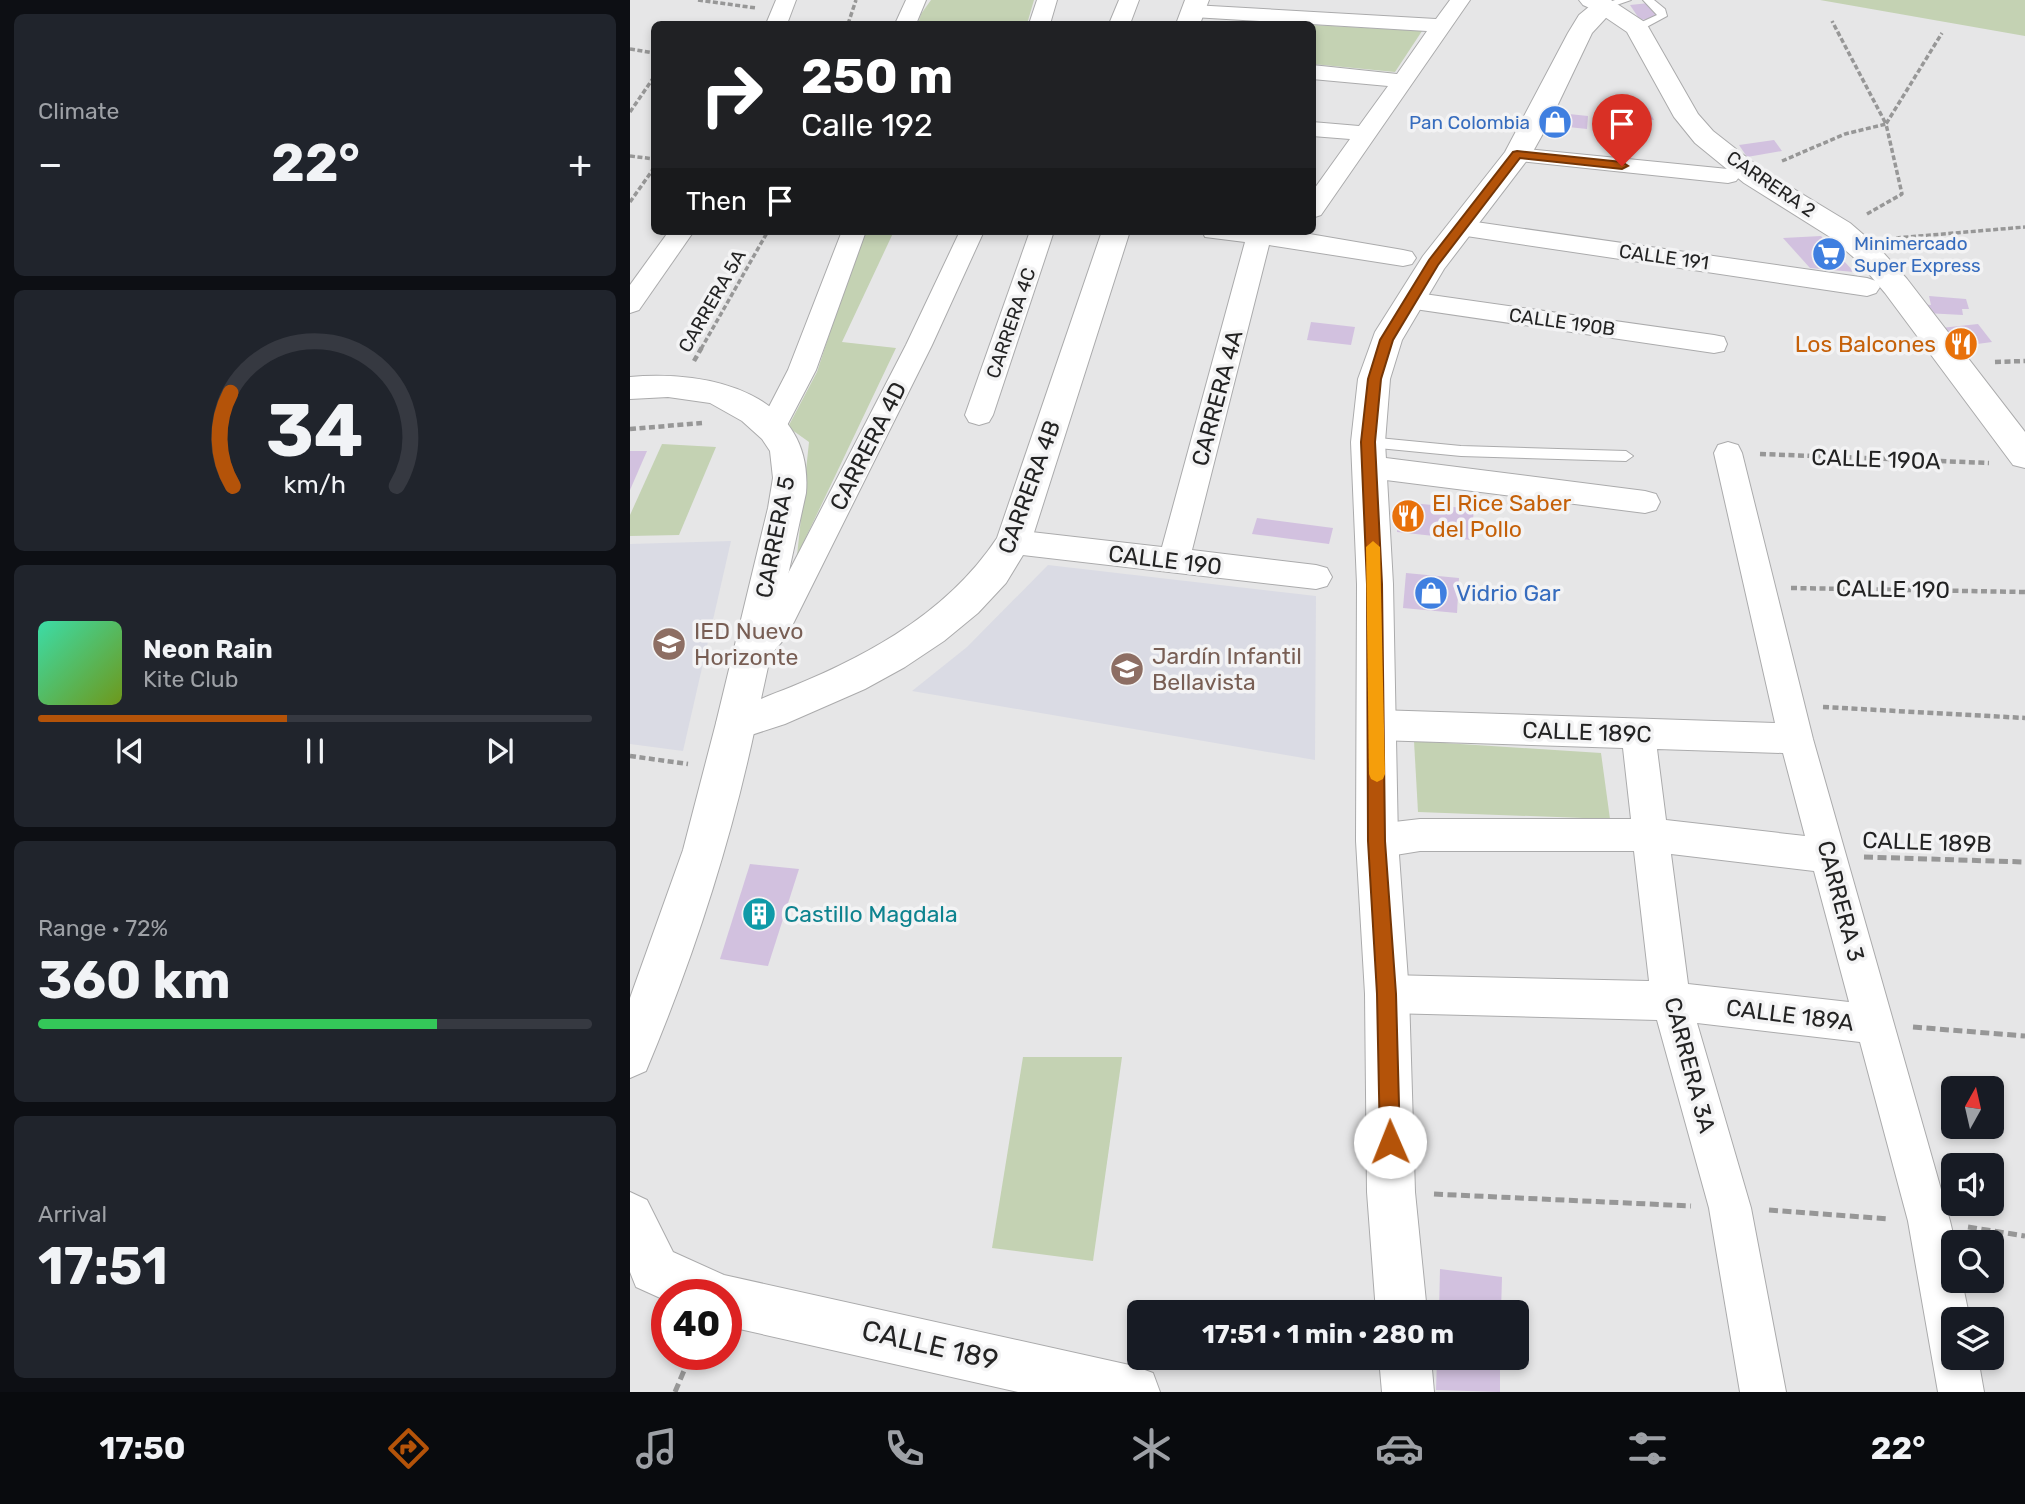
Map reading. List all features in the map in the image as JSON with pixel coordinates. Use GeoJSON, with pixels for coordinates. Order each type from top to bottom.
{"type":"FeatureCollection","features":[{"type":"Feature","properties":{"kind":"street"},"geometry":{"type":"LineString","coordinates":[[907,21],[916,0]]}},
{"type":"Feature","properties":{"kind":"street"},"geometry":{"type":"LineString","coordinates":[[1041,21],[1047,0]]}},
{"type":"Feature","properties":{"kind":"street"},"geometry":{"type":"LineString","coordinates":[[1121,21],[1129,0]]}},
{"type":"Feature","properties":{"kind":"street"},"geometry":{"type":"LineString","coordinates":[[1317,197],[1366,134],[1460,0]]}},
{"type":"Feature","properties":{"kind":"street"},"geometry":{"type":"LineString","coordinates":[[1400,1300],[1391,1192],[1387,994],[1377,841],[1377,725],[1369,454],[1374,379],[1387,340],[1433,263],[1517,155],[1537,121],[1580,33],[1588,20],[1608,2]]}},
{"type":"Feature","properties":{"kind":"street","name":"CARRERA 2"},"geometry":{"type":"LineString","coordinates":[[1608,2],[1637,28],[1687,117],[1741,176],[1847,236],[1896,286],[2016,452]]}},
{"type":"Feature","properties":{"kind":"street"},"geometry":{"type":"LineString","coordinates":[[1193,12],[1306,21]]}},
{"type":"Feature","properties":{"kind":"street"},"geometry":{"type":"LineString","coordinates":[[1316,21],[1442,26]]}},
{"type":"Feature","properties":{"kind":"street"},"geometry":{"type":"LineString","coordinates":[[1316,72],[1404,80]]}},
{"type":"Feature","properties":{"kind":"street"},"geometry":{"type":"LineString","coordinates":[[1316,129],[1366,134]]}},
{"type":"Feature","properties":{"kind":"street"},"geometry":{"type":"LineString","coordinates":[[1517,155],[1741,176]]}},
{"type":"Feature","properties":{"kind":"street","name":"CALLE 191"},"geometry":{"type":"LineString","coordinates":[[1462,228],[1867,287]]}},
{"type":"Feature","properties":{"kind":"street"},"geometry":{"type":"LineString","coordinates":[[630,304],[679,235]]}},
{"type":"Feature","properties":{"kind":"street"},"geometry":{"type":"LineString","coordinates":[[630,388],[680,386],[709,389],[738,401],[772,428],[802,370],[852,235]]}},
{"type":"Feature","properties":{"kind":"street","name":"CARRERA 4D"},"geometry":{"type":"LineString","coordinates":[[752,652],[776,627],[919,345],[970,235]]}},
{"type":"Feature","properties":{"kind":"street","name":"CARRERA 4C"},"geometry":{"type":"LineString","coordinates":[[979,415],[1041,235]]}},
{"type":"Feature","properties":{"kind":"street","name":"CARRERA 4B"},"geometry":{"type":"LineString","coordinates":[[736,723],[789,708],[884,659],[947,619],[982,589],[1004,561],[1013,542],[1115,235]]}},
{"type":"Feature","properties":{"kind":"street"},"geometry":{"type":"LineString","coordinates":[[1250,235],[1295,235],[1403,258]]}},
{"type":"Feature","properties":{"kind":"street","name":"CARRERA 4A"},"geometry":{"type":"LineString","coordinates":[[1174,561],[1259,236]]}},
{"type":"Feature","properties":{"kind":"street","name":"CALLE 190B"},"geometry":{"type":"LineString","coordinates":[[1410,301],[1714,344]]}},
{"type":"Feature","properties":{"kind":"street","name":"CARRERA 5"},"geometry":{"type":"LineString","coordinates":[[630,1055],[690,898],[727,770],[790,472],[787,449],[772,428]]}},
{"type":"Feature","properties":{"kind":"street","name":"CARRERA 3"},"geometry":{"type":"LineString","coordinates":[[1728,453],[1792,722],[1929,1221],[1945,1307]]}},
{"type":"Feature","properties":{"kind":"street"},"geometry":{"type":"LineString","coordinates":[[1369,454],[1645,502]]}},
{"type":"Feature","properties":{"kind":"street","name":"CALLE 190"},"geometry":{"type":"LineString","coordinates":[[1013,542],[1316,578]]}},
{"type":"Feature","properties":{"kind":"street","name":"CALLE 189C"},"geometry":{"type":"LineString","coordinates":[[1377,725],[1638,734],[1792,722]]}},
{"type":"Feature","properties":{"kind":"street","name":"CARRERA 3A"},"geometry":{"type":"LineString","coordinates":[[1638,734],[1671,1001],[1730,1208],[1763,1392]]}},
{"type":"Feature","properties":{"kind":"street"},"geometry":{"type":"LineString","coordinates":[[1377,841],[1420,835],[1651,835],[1828,856]]}},
{"type":"Feature","properties":{"kind":"street","name":"CALLE 189A"},"geometry":{"type":"LineString","coordinates":[[1387,994],[1671,1001],[1874,1024]]}},
{"type":"Feature","properties":{"kind":"street"},"geometry":{"type":"LineString","coordinates":[[637,1230],[654,1269],[676,1279]]}},
{"type":"Feature","properties":{"kind":"street","name":"CALLE 189"},"geometry":{"type":"LineString","coordinates":[[742,1304],[1134,1392]]}},
{"type":"Feature","properties":{"kind":"street"},"geometry":{"type":"LineString","coordinates":[[1406,1370],[1408,1392]]}},
{"type":"Feature","properties":{"kind":"street"},"geometry":{"type":"LineString","coordinates":[[1957,1370],[1961,1392]]}},
{"type":"Feature","properties":{"kind":"lane"},"geometry":{"type":"LineString","coordinates":[[1637,28],[1662,16],[1661,11],[1648,0]]}},
{"type":"Feature","properties":{"kind":"lane"},"geometry":{"type":"LineString","coordinates":[[1369,454],[1461,451],[1626,456]]}},
{"type":"Feature","properties":{"kind":"path"},"geometry":{"type":"LineString","coordinates":[[698,0],[782,12]]}},
{"type":"Feature","properties":{"kind":"path"},"geometry":{"type":"LineString","coordinates":[[849,21],[856,0]]}},
{"type":"Feature","properties":{"kind":"path"},"geometry":{"type":"LineString","coordinates":[[1832,21],[1886,124],[1902,194],[1847,236]]}},
{"type":"Feature","properties":{"kind":"path"},"geometry":{"type":"LineString","coordinates":[[1741,176],[1845,134],[1886,124],[1942,33]]}},
{"type":"Feature","properties":{"kind":"path"},"geometry":{"type":"LineString","coordinates":[[630,49],[651,52]]}},
{"type":"Feature","properties":{"kind":"path"},"geometry":{"type":"LineString","coordinates":[[630,112],[651,81]]}},
{"type":"Feature","properties":{"kind":"path"},"geometry":{"type":"LineString","coordinates":[[630,156],[651,159]]}},
{"type":"Feature","properties":{"kind":"path"},"geometry":{"type":"LineString","coordinates":[[630,202],[651,172]]}},
{"type":"Feature","properties":{"kind":"path"},"geometry":{"type":"LineString","coordinates":[[1847,236],[2025,227]]}},
{"type":"Feature","properties":{"kind":"path","name":"CARRERA 5A"},"geometry":{"type":"LineString","coordinates":[[680,386],[766,235]]}},
{"type":"Feature","properties":{"kind":"path"},"geometry":{"type":"LineString","coordinates":[[630,429],[713,422]]}},
{"type":"Feature","properties":{"kind":"path","name":"CALLE 190A"},"geometry":{"type":"LineString","coordinates":[[1728,453],[2016,452]]}},
{"type":"Feature","properties":{"kind":"path","name":"CALLE 190"},"geometry":{"type":"LineString","coordinates":[[1760,587],[2025,592]]}},
{"type":"Feature","properties":{"kind":"path"},"geometry":{"type":"LineString","coordinates":[[1792,722],[2025,718]]}},
{"type":"Feature","properties":{"kind":"path"},"geometry":{"type":"LineString","coordinates":[[630,765],[632,756],[727,770]]}},
{"type":"Feature","properties":{"kind":"path","name":"CALLE 189B"},"geometry":{"type":"LineString","coordinates":[[1828,856],[2025,862]]}},
{"type":"Feature","properties":{"kind":"path","name":"CALLE 189A"},"geometry":{"type":"LineString","coordinates":[[1874,1024],[2025,1036]]}},
{"type":"Feature","properties":{"kind":"path"},"geometry":{"type":"LineString","coordinates":[[1391,1192],[1730,1208],[1929,1221],[2025,1236]]}},
{"type":"Feature","properties":{"kind":"path"},"geometry":{"type":"LineString","coordinates":[[675,1392],[684,1370]]}},
{"type":"Feature","properties":{"kind":"shaded area","name":"IED Nuevo Horizonte"},"geometry":{"type":"Polygon","coordinates":[[[731,541],[683,751],[630,744],[630,544],[731,541]]]}},
{"type":"Feature","properties":{"kind":"shaded area","name":"Jardín Infantil Bellavista"},"geometry":{"type":"Polygon","coordinates":[[[1048,565],[1316,596],[1315,760],[912,691],[967,647],[1048,565]]]}},
{"type":"Feature","properties":{"kind":"green space"},"geometry":{"type":"Polygon","coordinates":[[[931,0],[1034,0],[1028,21],[919,21],[931,0]]]}},
{"type":"Feature","properties":{"kind":"green space"},"geometry":{"type":"Polygon","coordinates":[[[1820,0],[2025,0],[2025,36],[1820,0]]]}},
{"type":"Feature","properties":{"kind":"green space"},"geometry":{"type":"Polygon","coordinates":[[[1316,25],[1422,31],[1395,72],[1316,64],[1316,25]]]}},
{"type":"Feature","properties":{"kind":"green space"},"geometry":{"type":"Polygon","coordinates":[[[862,235],[892,235],[842,342],[896,348],[797,556],[809,442],[788,427],[817,372],[862,235]]]}},
{"type":"Feature","properties":{"kind":"green space"},"geometry":{"type":"Polygon","coordinates":[[[662,444],[716,447],[679,535],[630,536],[630,515],[662,444]]]}},
{"type":"Feature","properties":{"kind":"green space"},"geometry":{"type":"Polygon","coordinates":[[[1414,741],[1601,753],[1610,819],[1418,812],[1414,741]]]}},
{"type":"Feature","properties":{"kind":"green space"},"geometry":{"type":"Polygon","coordinates":[[[1023,1057],[1122,1057],[1093,1261],[992,1248],[1023,1057]]]}},
{"type":"Feature","properties":{"kind":"building"},"geometry":{"type":"Polygon","coordinates":[[[1649,3],[1658,18],[1640,20],[1630,5],[1649,3]]]}},
{"type":"Feature","properties":{"kind":"building"},"geometry":{"type":"Polygon","coordinates":[[[1604,105],[1648,108],[1654,120],[1604,117],[1604,105]]]}},
{"type":"Feature","properties":{"kind":"building"},"geometry":{"type":"Polygon","coordinates":[[[1550,112],[1588,116],[1587,129],[1549,125],[1550,112]]]}},
{"type":"Feature","properties":{"kind":"building"},"geometry":{"type":"Polygon","coordinates":[[[1774,140],[1782,151],[1747,157],[1739,145],[1774,140]]]}},
{"type":"Feature","properties":{"kind":"building"},"geometry":{"type":"Polygon","coordinates":[[[1821,236],[1854,272],[1810,268],[1783,238],[1821,236]]]}},
{"type":"Feature","properties":{"kind":"building"},"geometry":{"type":"Polygon","coordinates":[[[1929,296],[1966,299],[1969,309],[1962,309],[1963,315],[1925,313],[1922,304],[1931,305],[1929,296]]]}},
{"type":"Feature","properties":{"kind":"building"},"geometry":{"type":"Polygon","coordinates":[[[1311,322],[1355,327],[1351,345],[1307,340],[1311,322]]]}},
{"type":"Feature","properties":{"kind":"building"},"geometry":{"type":"Polygon","coordinates":[[[1978,324],[1992,342],[1955,347],[1941,328],[1978,324]]]}},
{"type":"Feature","properties":{"kind":"building"},"geometry":{"type":"Polygon","coordinates":[[[630,451],[647,451],[630,490],[630,451]]]}},
{"type":"Feature","properties":{"kind":"building"},"geometry":{"type":"Polygon","coordinates":[[[1401,502],[1474,509],[1471,540],[1397,532],[1401,502]]]}},
{"type":"Feature","properties":{"kind":"building"},"geometry":{"type":"Polygon","coordinates":[[[1257,518],[1333,528],[1329,544],[1252,534],[1257,518]]]}},
{"type":"Feature","properties":{"kind":"building","name":"Vidrio Gar"},"geometry":{"type":"Polygon","coordinates":[[[1406,573],[1459,578],[1457,613],[1403,608],[1406,573]]]}},
{"type":"Feature","properties":{"kind":"building","name":"Castillo Magdala"},"geometry":{"type":"Polygon","coordinates":[[[750,864],[799,869],[768,966],[720,959],[750,864]]]}},
{"type":"Feature","properties":{"kind":"building"},"geometry":{"type":"Polygon","coordinates":[[[1440,1269],[1502,1277],[1501,1300],[1439,1300],[1440,1269]]]}},
{"type":"Feature","properties":{"kind":"building"},"geometry":{"type":"Polygon","coordinates":[[[1437,1370],[1500,1370],[1500,1392],[1436,1390],[1437,1370]]]}},
{"type":"Feature","properties":{"kind":"slow traffic"},"geometry":{"type":"LineString","coordinates":[[1373,547],[1377,774]]}},
{"type":"Feature","properties":{"kind":"place","name":"Pan Colombia"},"geometry":{"type":"Point","coordinates":[1555,122]}},
{"type":"Feature","properties":{"kind":"place","name":"Minimercado Super Express"},"geometry":{"type":"Point","coordinates":[1829,254]}},
{"type":"Feature","properties":{"kind":"place","name":"Los Balcones"},"geometry":{"type":"Point","coordinates":[1961,344]}},
{"type":"Feature","properties":{"kind":"place","name":"El Rice Saber del Pollo"},"geometry":{"type":"Point","coordinates":[1408,516]}},
{"type":"Feature","properties":{"kind":"place","name":"Vidrio Gar"},"geometry":{"type":"Point","coordinates":[1431,593]}},
{"type":"Feature","properties":{"kind":"place","name":"IED Nuevo Horizonte"},"geometry":{"type":"Point","coordinates":[669,644]}},
{"type":"Feature","properties":{"kind":"place","name":"Jardín Infantil Bellavista"},"geometry":{"type":"Point","coordinates":[1127,669]}},
{"type":"Feature","properties":{"kind":"place","name":"Castillo Magdala"},"geometry":{"type":"Point","coordinates":[759,914]}},
{"type":"Feature","properties":{"kind":"route"},"geometry":{"type":"LineString","coordinates":[[1390,1142],[1387,994],[1377,841],[1375,584],[1368,442],[1374,379],[1387,340],[1433,263],[1517,155],[1622,166]]}}]}
